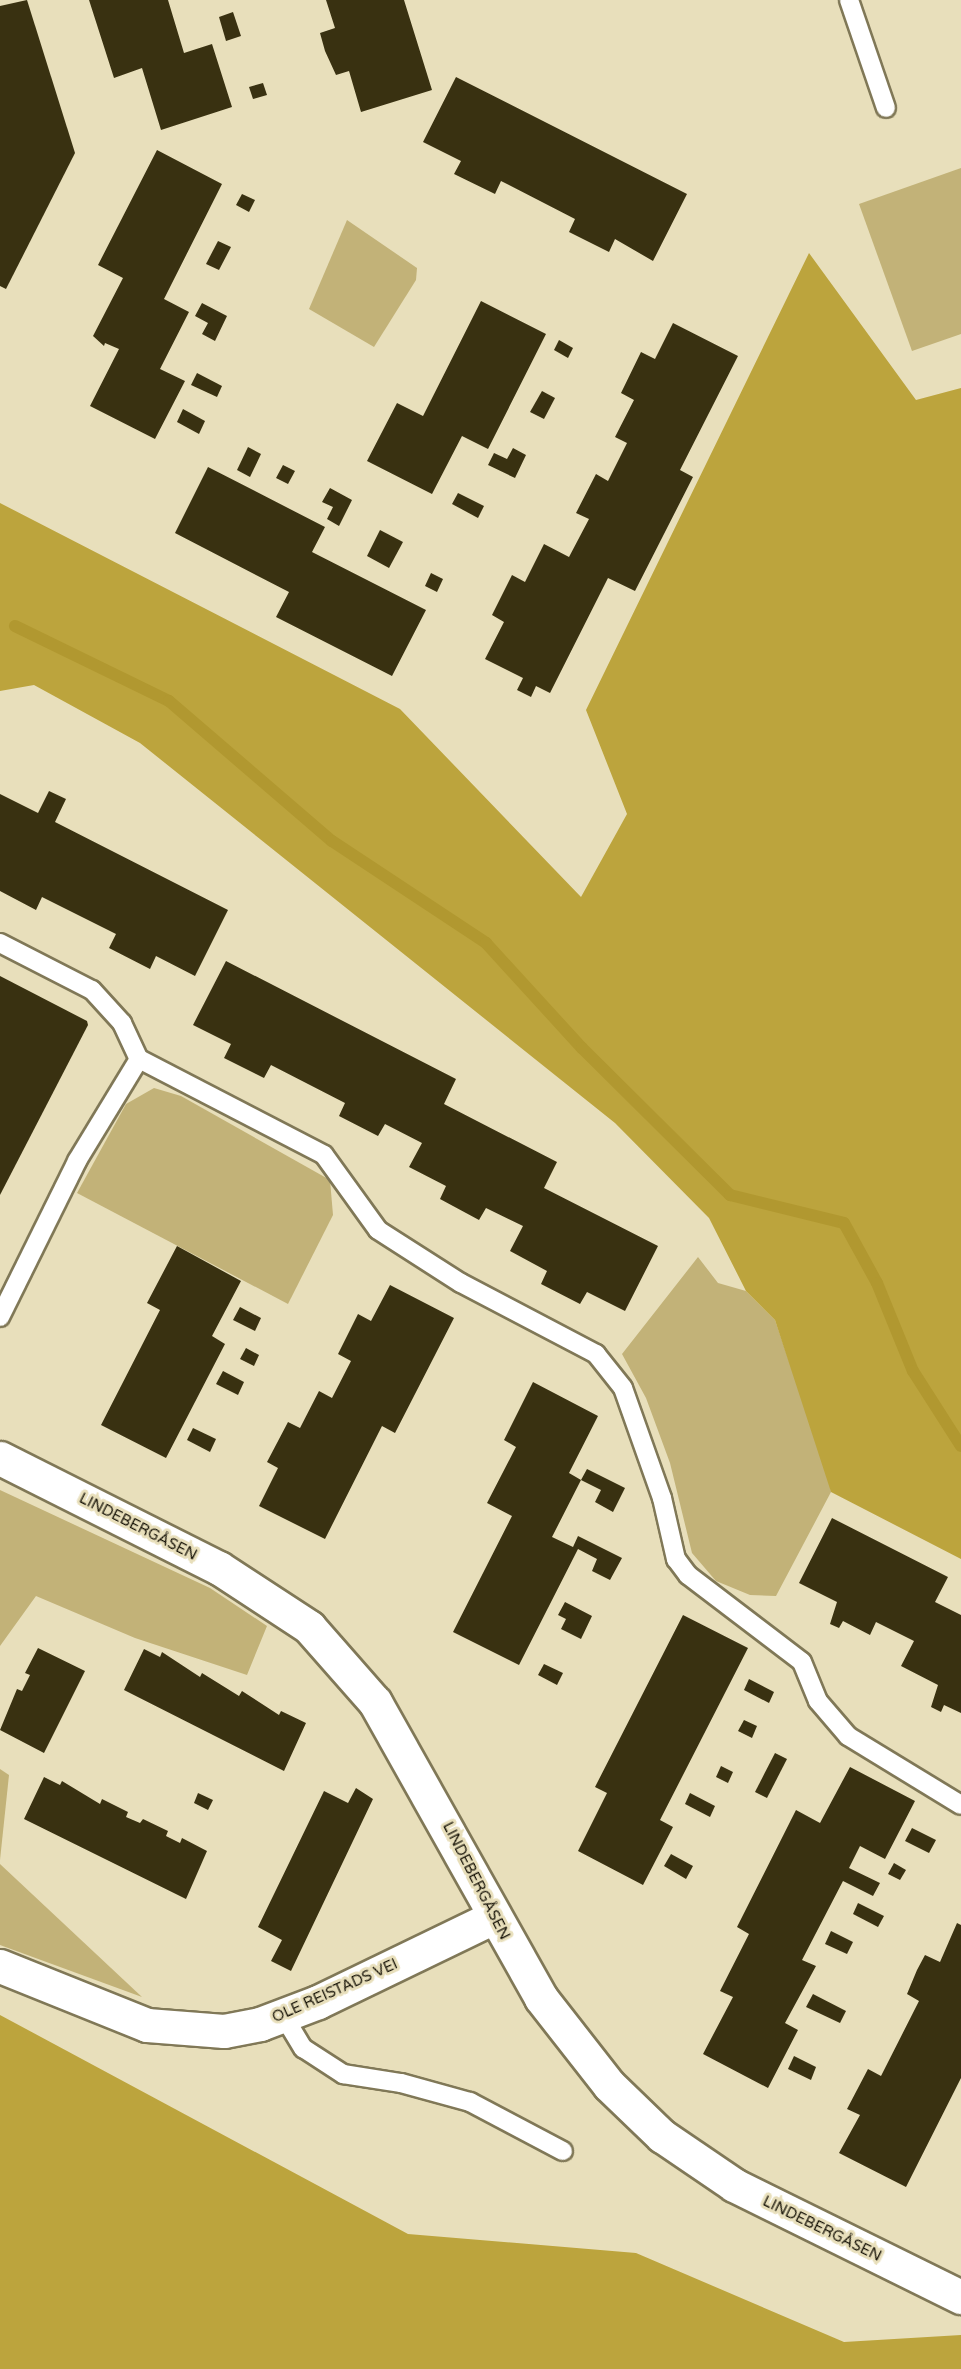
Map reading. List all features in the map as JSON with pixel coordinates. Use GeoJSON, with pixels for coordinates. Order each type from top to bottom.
{"type":"FeatureCollection","features":[{"type":"Feature","properties":{"kind":"street","name":"LINDEBERGÅSEN"},"geometry":{"type":"LineString","coordinates":[[0,1458],[219,1568],[309,1627],[375,1702],[405,1748],[494,1917],[563,2032],[662,2136],[734,2185],[961,2297]]}},
{"type":"Feature","properties":{"kind":"street","name":"OLE REISTADS VEI"},"geometry":{"type":"LineString","coordinates":[[0,1966],[147,2025],[224,2031],[283,2015],[494,1917]]}},
{"type":"Feature","properties":{"kind":"lane"},"geometry":{"type":"LineString","coordinates":[[849,0],[886,108]]}},
{"type":"Feature","properties":{"kind":"lane"},"geometry":{"type":"LineString","coordinates":[[0,943],[92,990],[122,1023],[139,1059],[324,1155],[378,1230],[461,1283],[596,1354],[623,1388],[662,1498],[676,1559],[688,1575],[802,1662],[818,1701],[848,1736],[961,1805]]}},
{"type":"Feature","properties":{"kind":"lane"},"geometry":{"type":"LineString","coordinates":[[0,1317],[77,1161],[139,1059]]}},
{"type":"Feature","properties":{"kind":"lane"},"geometry":{"type":"LineString","coordinates":[[283,2015],[303,2048],[343,2074],[401,2083],[471,2102],[563,2151]]}},
{"type":"Feature","properties":{"kind":"shaded area"},"geometry":{"type":"Polygon","coordinates":[[[961,168],[961,334],[912,351],[859,204],[961,168]]]}},
{"type":"Feature","properties":{"kind":"shaded area"},"geometry":{"type":"Polygon","coordinates":[[[347,220],[417,268],[416,280],[374,347],[309,309],[347,220]]]}},
{"type":"Feature","properties":{"kind":"shaded area"},"geometry":{"type":"Polygon","coordinates":[[[809,253],[916,400],[961,388],[961,1559],[831,1492],[775,1320],[746,1291],[709,1218],[615,1123],[140,743],[34,685],[0,691],[0,503],[400,709],[581,897],[627,814],[586,710],[809,253]]]}},
{"type":"Feature","properties":{"kind":"shaded area"},"geometry":{"type":"Polygon","coordinates":[[[154,1088],[181,1096],[330,1180],[333,1215],[288,1304],[77,1193],[126,1104],[154,1088]]]}},
{"type":"Feature","properties":{"kind":"shaded area"},"geometry":{"type":"Polygon","coordinates":[[[698,1257],[718,1283],[746,1291],[775,1320],[829,1478],[831,1492],[776,1596],[750,1595],[716,1581],[692,1553],[670,1463],[646,1398],[622,1354],[698,1257]]]}},
{"type":"Feature","properties":{"kind":"shaded area"},"geometry":{"type":"Polygon","coordinates":[[[0,1490],[210,1588],[267,1626],[247,1675],[135,1638],[36,1596],[0,1646],[0,1490]]]}},
{"type":"Feature","properties":{"kind":"shaded area"},"geometry":{"type":"Polygon","coordinates":[[[0,1769],[9,1775],[0,1860],[0,1769]]]}},
{"type":"Feature","properties":{"kind":"shaded area"},"geometry":{"type":"Polygon","coordinates":[[[0,1864],[142,1997],[0,1945],[0,1864]]]}},
{"type":"Feature","properties":{"kind":"shaded area"},"geometry":{"type":"Polygon","coordinates":[[[0,2015],[408,2234],[636,2253],[844,2342],[961,2335],[961,2369],[0,2369],[0,2015]]]}},
{"type":"Feature","properties":{"kind":"building"},"geometry":{"type":"Polygon","coordinates":[[[27,0],[75,153],[6,289],[0,286],[0,6],[27,0]]]}},
{"type":"Feature","properties":{"kind":"building"},"geometry":{"type":"Polygon","coordinates":[[[89,0],[168,0],[184,53],[212,44],[232,107],[161,130],[142,68],[114,78],[89,0]]]}},
{"type":"Feature","properties":{"kind":"building"},"geometry":{"type":"Polygon","coordinates":[[[326,0],[404,0],[432,90],[361,112],[349,71],[336,75],[325,51],[320,33],[335,28],[326,0]]]}},
{"type":"Feature","properties":{"kind":"building"},"geometry":{"type":"Polygon","coordinates":[[[233,12],[241,36],[226,41],[219,17],[233,12]]]}},
{"type":"Feature","properties":{"kind":"building"},"geometry":{"type":"Polygon","coordinates":[[[456,77],[687,194],[653,261],[615,239],[609,252],[569,232],[575,219],[501,181],[495,194],[454,174],[461,161],[423,142],[456,77]]]}},
{"type":"Feature","properties":{"kind":"building"},"geometry":{"type":"Polygon","coordinates":[[[263,83],[267,95],[253,99],[249,87],[263,83]]]}},
{"type":"Feature","properties":{"kind":"building"},"geometry":{"type":"Polygon","coordinates":[[[157,150],[222,184],[164,299],[189,312],[160,369],[185,381],[155,439],[90,406],[119,349],[105,343],[104,346],[93,336],[123,278],[98,265],[157,150]]]}},
{"type":"Feature","properties":{"kind":"building"},"geometry":{"type":"Polygon","coordinates":[[[242,194],[255,200],[249,212],[236,205],[242,194]]]}},
{"type":"Feature","properties":{"kind":"building"},"geometry":{"type":"Polygon","coordinates":[[[218,241],[231,247],[219,270],[206,264],[218,241]]]}},
{"type":"Feature","properties":{"kind":"building"},"geometry":{"type":"Polygon","coordinates":[[[481,301],[546,334],[488,449],[462,436],[432,494],[367,461],[397,403],[423,416],[481,301]]]}},
{"type":"Feature","properties":{"kind":"building"},"geometry":{"type":"Polygon","coordinates":[[[202,303],[227,316],[215,341],[202,334],[208,323],[195,316],[202,303]]]}},
{"type":"Feature","properties":{"kind":"building"},"geometry":{"type":"Polygon","coordinates":[[[673,323],[738,356],[680,470],[693,477],[635,591],[608,578],[550,693],[536,686],[531,697],[517,690],[523,678],[485,659],[504,622],[492,615],[512,575],[525,582],[544,544],[569,557],[589,519],[576,513],[596,474],[608,481],[627,443],[615,437],[634,400],[621,393],[641,352],[655,359],[673,323]]]}},
{"type":"Feature","properties":{"kind":"building"},"geometry":{"type":"Polygon","coordinates":[[[559,340],[573,348],[568,358],[554,350],[559,340]]]}},
{"type":"Feature","properties":{"kind":"building"},"geometry":{"type":"Polygon","coordinates":[[[197,373],[222,386],[217,397],[191,385],[197,373]]]}},
{"type":"Feature","properties":{"kind":"building"},"geometry":{"type":"Polygon","coordinates":[[[542,391],[555,398],[544,419],[530,412],[542,391]]]}},
{"type":"Feature","properties":{"kind":"building"},"geometry":{"type":"Polygon","coordinates":[[[183,409],[205,421],[199,434],[177,422],[183,409]]]}},
{"type":"Feature","properties":{"kind":"building"},"geometry":{"type":"Polygon","coordinates":[[[248,447],[261,454],[250,477],[237,470],[248,447]]]}},
{"type":"Feature","properties":{"kind":"building"},"geometry":{"type":"Polygon","coordinates":[[[513,448],[526,455],[515,478],[488,465],[494,453],[507,459],[513,448]]]}},
{"type":"Feature","properties":{"kind":"building"},"geometry":{"type":"Polygon","coordinates":[[[283,465],[295,471],[288,484],[276,478],[283,465]]]}},
{"type":"Feature","properties":{"kind":"building"},"geometry":{"type":"Polygon","coordinates":[[[208,467],[325,527],[312,552],[426,610],[392,676],[276,617],[289,592],[175,533],[208,467]]]}},
{"type":"Feature","properties":{"kind":"building"},"geometry":{"type":"Polygon","coordinates":[[[330,488],[352,500],[339,526],[327,519],[333,507],[322,502],[330,488]]]}},
{"type":"Feature","properties":{"kind":"building"},"geometry":{"type":"Polygon","coordinates":[[[458,493],[484,506],[478,518],[452,504],[458,493]]]}},
{"type":"Feature","properties":{"kind":"building"},"geometry":{"type":"Polygon","coordinates":[[[380,530],[403,542],[389,568],[367,556],[380,530]]]}},
{"type":"Feature","properties":{"kind":"building"},"geometry":{"type":"Polygon","coordinates":[[[431,573],[443,579],[437,592],[425,586],[431,573]]]}},
{"type":"Feature","properties":{"kind":"building"},"geometry":{"type":"Polygon","coordinates":[[[49,791],[66,799],[55,822],[228,910],[195,976],[156,956],[150,969],[109,948],[116,934],[42,897],[36,910],[0,891],[0,794],[38,813],[49,791]]]}},
{"type":"Feature","properties":{"kind":"building"},"geometry":{"type":"Polygon","coordinates":[[[226,961],[456,1079],[444,1104],[557,1162],[544,1188],[658,1246],[625,1311],[587,1292],[580,1304],[541,1284],[547,1271],[510,1251],[523,1226],[486,1208],[479,1220],[440,1199],[446,1186],[409,1167],[422,1143],[385,1124],[378,1136],[339,1116],[345,1103],[271,1065],[264,1078],[224,1058],[231,1044],[193,1025],[226,961]]]}},
{"type":"Feature","properties":{"kind":"building"},"geometry":{"type":"Polygon","coordinates":[[[0,976],[87,1021],[88,1025],[0,1195],[0,976]]]}},
{"type":"Feature","properties":{"kind":"building"},"geometry":{"type":"Polygon","coordinates":[[[177,1246],[241,1281],[212,1336],[225,1344],[166,1458],[101,1425],[160,1310],[147,1303],[177,1246]]]}},
{"type":"Feature","properties":{"kind":"building"},"geometry":{"type":"Polygon","coordinates":[[[390,1285],[454,1318],[395,1433],[382,1426],[325,1539],[259,1506],[278,1468],[267,1462],[288,1422],[300,1428],[319,1391],[332,1398],[351,1361],[338,1354],[358,1314],[371,1321],[390,1285]]]}},
{"type":"Feature","properties":{"kind":"building"},"geometry":{"type":"Polygon","coordinates":[[[240,1307],[261,1318],[255,1331],[233,1320],[240,1307]]]}},
{"type":"Feature","properties":{"kind":"building"},"geometry":{"type":"Polygon","coordinates":[[[246,1348],[259,1355],[254,1366],[240,1359],[246,1348]]]}},
{"type":"Feature","properties":{"kind":"building"},"geometry":{"type":"Polygon","coordinates":[[[223,1371],[244,1382],[238,1395],[216,1384],[223,1371]]]}},
{"type":"Feature","properties":{"kind":"building"},"geometry":{"type":"Polygon","coordinates":[[[533,1382],[598,1416],[569,1473],[581,1480],[552,1537],[573,1547],[578,1536],[622,1558],[610,1580],[592,1571],[597,1559],[578,1549],[519,1665],[453,1632],[512,1516],[487,1503],[516,1447],[504,1440],[533,1382]]]}},
{"type":"Feature","properties":{"kind":"building"},"geometry":{"type":"Polygon","coordinates":[[[193,1428],[216,1439],[210,1452],[187,1440],[193,1428]]]}},
{"type":"Feature","properties":{"kind":"building"},"geometry":{"type":"Polygon","coordinates":[[[587,1469],[625,1488],[613,1512],[595,1502],[601,1490],[581,1480],[587,1469]]]}},
{"type":"Feature","properties":{"kind":"building"},"geometry":{"type":"Polygon","coordinates":[[[832,1518],[948,1577],[935,1602],[961,1615],[961,1713],[944,1705],[941,1712],[931,1707],[938,1685],[901,1666],[914,1641],[876,1622],[870,1635],[843,1621],[839,1628],[830,1624],[837,1602],[799,1583],[832,1518]]]}},
{"type":"Feature","properties":{"kind":"building"},"geometry":{"type":"Polygon","coordinates":[[[565,1602],[592,1616],[581,1639],[561,1629],[566,1619],[558,1615],[565,1602]]]}},
{"type":"Feature","properties":{"kind":"building"},"geometry":{"type":"Polygon","coordinates":[[[683,1615],[748,1648],[660,1820],[673,1827],[643,1885],[578,1851],[607,1793],[595,1787],[683,1615]]]}},
{"type":"Feature","properties":{"kind":"building"},"geometry":{"type":"Polygon","coordinates":[[[38,1648],[85,1671],[44,1753],[0,1730],[17,1689],[22,1691],[30,1675],[25,1673],[38,1648]]]}},
{"type":"Feature","properties":{"kind":"building"},"geometry":{"type":"Polygon","coordinates":[[[144,1649],[160,1657],[162,1652],[200,1677],[202,1673],[239,1696],[242,1691],[279,1715],[281,1711],[306,1723],[284,1771],[124,1690],[144,1649]]]}},
{"type":"Feature","properties":{"kind":"building"},"geometry":{"type":"Polygon","coordinates":[[[544,1664],[563,1673],[557,1685],[538,1675],[544,1664]]]}},
{"type":"Feature","properties":{"kind":"building"},"geometry":{"type":"Polygon","coordinates":[[[749,1679],[774,1692],[769,1703],[744,1690],[749,1679]]]}},
{"type":"Feature","properties":{"kind":"building"},"geometry":{"type":"Polygon","coordinates":[[[744,1720],[757,1726],[752,1738],[738,1731],[744,1720]]]}},
{"type":"Feature","properties":{"kind":"building"},"geometry":{"type":"Polygon","coordinates":[[[775,1753],[787,1759],[767,1798],[755,1792],[775,1753]]]}},
{"type":"Feature","properties":{"kind":"building"},"geometry":{"type":"Polygon","coordinates":[[[721,1766],[733,1772],[728,1783],[716,1777],[721,1766]]]}},
{"type":"Feature","properties":{"kind":"building"},"geometry":{"type":"Polygon","coordinates":[[[850,1767],[915,1801],[885,1859],[860,1846],[849,1868],[880,1883],[873,1896],[843,1881],[802,1960],[816,1966],[785,2023],[798,2030],[768,2088],[703,2054],[733,1997],[720,1991],[749,1934],[737,1927],[796,1810],[820,1823],[850,1767]]]}},
{"type":"Feature","properties":{"kind":"building"},"geometry":{"type":"Polygon","coordinates":[[[44,1777],[60,1785],[62,1781],[100,1804],[102,1799],[128,1812],[126,1817],[140,1823],[143,1819],[168,1831],[166,1836],[180,1843],[182,1838],[207,1851],[186,1899],[24,1819],[44,1777]]]}},
{"type":"Feature","properties":{"kind":"building"},"geometry":{"type":"Polygon","coordinates":[[[356,1788],[373,1799],[291,1971],[271,1961],[282,1940],[258,1927],[324,1791],[348,1803],[356,1788]]]}},
{"type":"Feature","properties":{"kind":"building"},"geometry":{"type":"Polygon","coordinates":[[[198,1793],[213,1800],[208,1810],[194,1803],[198,1793]]]}},
{"type":"Feature","properties":{"kind":"building"},"geometry":{"type":"Polygon","coordinates":[[[690,1793],[715,1806],[710,1817],[685,1804],[690,1793]]]}},
{"type":"Feature","properties":{"kind":"building"},"geometry":{"type":"Polygon","coordinates":[[[912,1828],[936,1840],[929,1853],[905,1841],[912,1828]]]}},
{"type":"Feature","properties":{"kind":"building"},"geometry":{"type":"Polygon","coordinates":[[[671,1854],[693,1866],[686,1879],[664,1866],[671,1854]]]}},
{"type":"Feature","properties":{"kind":"building"},"geometry":{"type":"Polygon","coordinates":[[[894,1863],[906,1870],[900,1880],[888,1874],[894,1863]]]}},
{"type":"Feature","properties":{"kind":"building"},"geometry":{"type":"Polygon","coordinates":[[[858,1903],[884,1916],[878,1927],[853,1914],[858,1903]]]}},
{"type":"Feature","properties":{"kind":"building"},"geometry":{"type":"Polygon","coordinates":[[[957,1923],[961,1925],[961,2078],[906,2187],[839,2153],[860,2115],[847,2109],[868,2069],[881,2076],[919,2001],[907,1994],[917,1970],[925,1955],[940,1962],[957,1923]]]}},
{"type":"Feature","properties":{"kind":"building"},"geometry":{"type":"Polygon","coordinates":[[[831,1931],[853,1942],[847,1954],[825,1944],[831,1931]]]}},
{"type":"Feature","properties":{"kind":"building"},"geometry":{"type":"Polygon","coordinates":[[[813,1994],[846,2011],[840,2023],[806,2007],[813,1994]]]}},
{"type":"Feature","properties":{"kind":"building"},"geometry":{"type":"Polygon","coordinates":[[[794,2056],[816,2067],[811,2080],[788,2069],[794,2056]]]}},
{"type":"Feature","properties":{"kind":"waterway"},"geometry":{"type":"LineString","coordinates":[[15,626],[169,701],[332,841],[486,943],[582,1048],[730,1195],[844,1223],[877,1283],[913,1371],[961,1446]]}}]}
